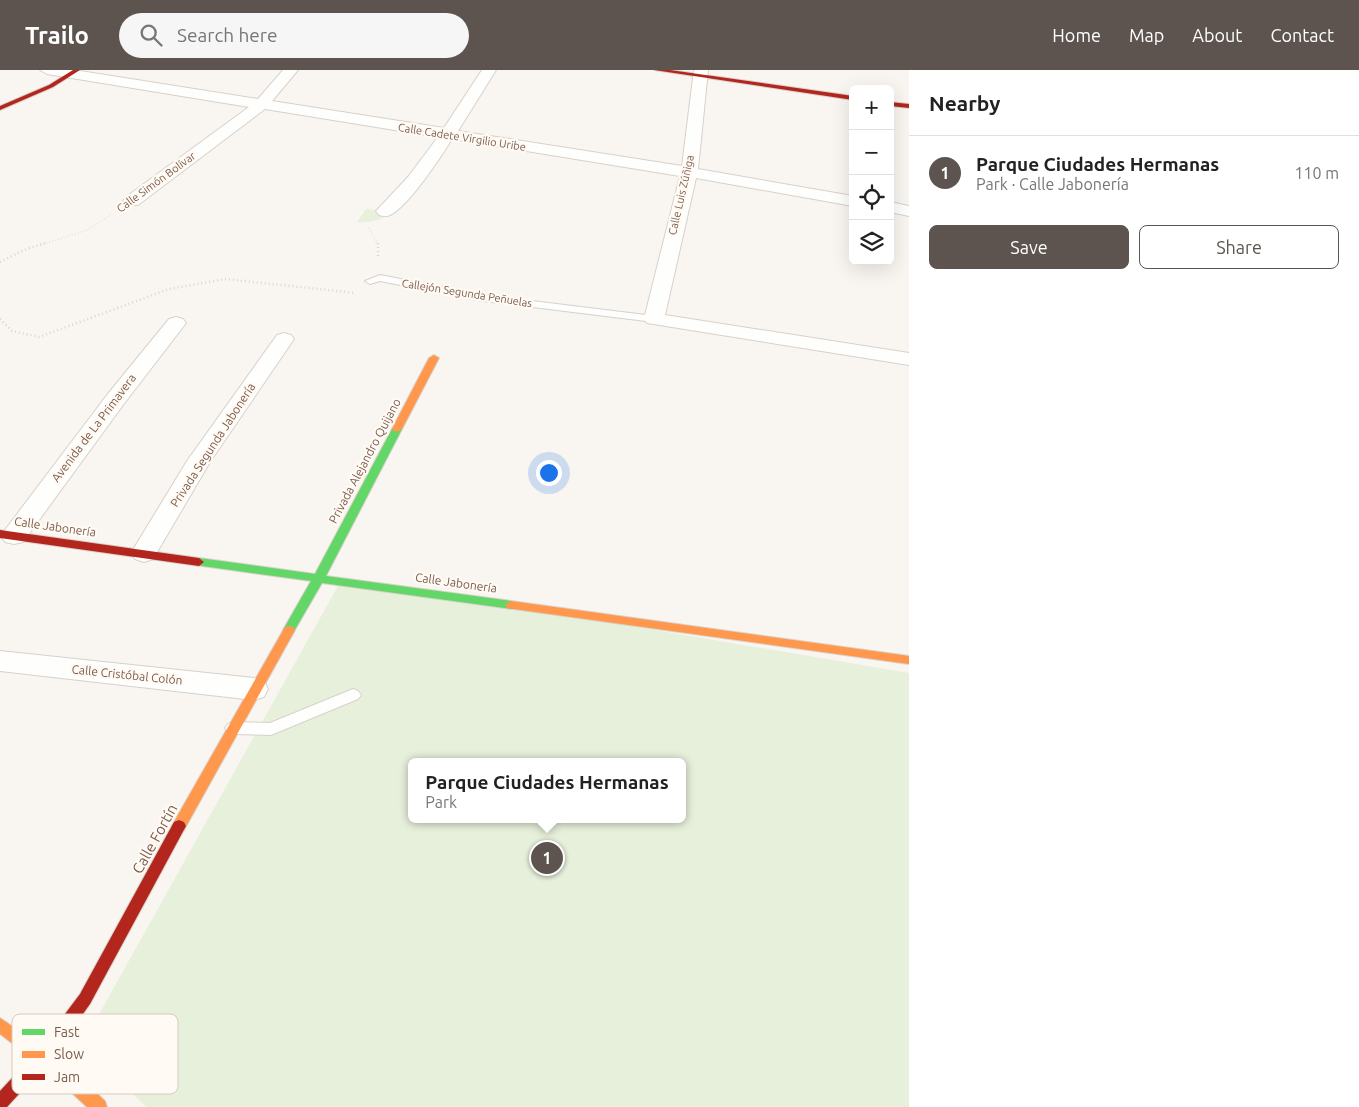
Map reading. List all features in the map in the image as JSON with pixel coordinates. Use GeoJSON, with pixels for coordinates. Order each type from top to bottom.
{"type":"FeatureCollection","features":[{"type":"Feature","properties":{"kind":"street","name":"Calle Simón Bolívar"},"geometry":{"type":"LineString","coordinates":[[132,201],[261,105],[292,70]]}},
{"type":"Feature","properties":{"kind":"street"},"geometry":{"type":"LineString","coordinates":[[385,211],[402,196],[447,135],[488,70]]}},
{"type":"Feature","properties":{"kind":"street"},"geometry":{"type":"LineString","coordinates":[[657,70],[702,73],[849,97]]}},
{"type":"Feature","properties":{"kind":"street","name":"Calle Cadete Virgilio Uribe"},"geometry":{"type":"LineString","coordinates":[[43,72],[74,72],[261,105],[689,172],[849,200]]}},
{"type":"Feature","properties":{"kind":"street"},"geometry":{"type":"LineString","coordinates":[[0,108],[74,72]]}},
{"type":"Feature","properties":{"kind":"street","name":"Calle Luis Zúñiga"},"geometry":{"type":"LineString","coordinates":[[654,319],[689,172],[702,73]]}},
{"type":"Feature","properties":{"kind":"street"},"geometry":{"type":"LineString","coordinates":[[894,104],[909,106]]}},
{"type":"Feature","properties":{"kind":"street"},"geometry":{"type":"LineString","coordinates":[[894,209],[909,211]]}},
{"type":"Feature","properties":{"kind":"street","name":"Callejón Segunda Peñuelas"},"geometry":{"type":"LineString","coordinates":[[654,319],[909,360]]}},
{"type":"Feature","properties":{"kind":"street","name":"Avenida de La Primavera"},"geometry":{"type":"LineString","coordinates":[[7,534],[176,322]]}},
{"type":"Feature","properties":{"kind":"street","name":"Privada Segunda Jabonería"},"geometry":{"type":"LineString","coordinates":[[144,554],[199,461],[284,339]]}},
{"type":"Feature","properties":{"kind":"street","name":"Privada Alejandro Quijano"},"geometry":{"type":"LineString","coordinates":[[319,578],[434,358]]}},
{"type":"Feature","properties":{"kind":"street","name":"Calle Jabonería"},"geometry":{"type":"LineString","coordinates":[[7,534],[909,660]]}},
{"type":"Feature","properties":{"kind":"street","name":"Calle Fortín"},"geometry":{"type":"LineString","coordinates":[[74,1014],[85,999],[254,689],[319,578]]}},
{"type":"Feature","properties":{"kind":"street","name":"Calle Cristóbal Colón"},"geometry":{"type":"LineString","coordinates":[[0,661],[254,689]]}},
{"type":"Feature","properties":{"kind":"street"},"geometry":{"type":"LineString","coordinates":[[0,1025],[12,1033]]}},
{"type":"Feature","properties":{"kind":"street","name":"Calle Fortín"},"geometry":{"type":"LineString","coordinates":[[0,1103],[12,1090]]}},
{"type":"Feature","properties":{"kind":"street"},"geometry":{"type":"LineString","coordinates":[[86,1094],[99,1107]]}},
{"type":"Feature","properties":{"kind":"lane","name":"Callejón Segunda Peñuelas"},"geometry":{"type":"LineString","coordinates":[[370,281],[380,278],[483,298],[654,319]]}},
{"type":"Feature","properties":{"kind":"lane"},"geometry":{"type":"LineString","coordinates":[[233,728],[271,729],[353,696]]}},
{"type":"Feature","properties":{"kind":"path","name":"Calle Simón Bolívar"},"geometry":{"type":"LineString","coordinates":[[0,262],[24,250],[87,230],[132,201]]}},
{"type":"Feature","properties":{"kind":"path"},"geometry":{"type":"LineString","coordinates":[[0,319],[12,331],[39,337],[169,289],[225,280],[361,294],[370,281],[378,260],[378,244],[371,234],[368,223],[385,211]]}},
{"type":"Feature","properties":{"kind":"green space"},"geometry":{"type":"Polygon","coordinates":[[[366,209],[391,212],[375,221],[357,222],[366,209]]]}},
{"type":"Feature","properties":{"kind":"green space"},"geometry":{"type":"Polygon","coordinates":[[[343,577],[909,673],[909,1107],[146,1107],[133,1094],[178,1094],[178,1014],[99,1014],[343,577]]]}},
{"type":"Feature","properties":{"kind":"traffic: fast"},"geometry":{"type":"LineString","coordinates":[[289,630],[319,578],[397,429]]}},
{"type":"Feature","properties":{"kind":"traffic: fast"},"geometry":{"type":"LineString","coordinates":[[199,562],[511,605]]}},
{"type":"Feature","properties":{"kind":"traffic: slow"},"geometry":{"type":"LineString","coordinates":[[397,429],[434,358]]}},
{"type":"Feature","properties":{"kind":"traffic: slow"},"geometry":{"type":"LineString","coordinates":[[511,605],[909,660]]}},
{"type":"Feature","properties":{"kind":"traffic: slow"},"geometry":{"type":"LineString","coordinates":[[179,826],[289,630]]}},
{"type":"Feature","properties":{"kind":"traffic: slow"},"geometry":{"type":"LineString","coordinates":[[0,1025],[12,1034]]}},
{"type":"Feature","properties":{"kind":"traffic: slow"},"geometry":{"type":"LineString","coordinates":[[85,1094],[99,1107]]}},
{"type":"Feature","properties":{"kind":"traffic: jam"},"geometry":{"type":"LineString","coordinates":[[0,108],[51,86],[77,70]]}},
{"type":"Feature","properties":{"kind":"traffic: jam"},"geometry":{"type":"LineString","coordinates":[[657,70],[849,97]]}},
{"type":"Feature","properties":{"kind":"traffic: jam"},"geometry":{"type":"LineString","coordinates":[[894,104],[909,106]]}},
{"type":"Feature","properties":{"kind":"traffic: jam"},"geometry":{"type":"LineString","coordinates":[[0,534],[199,562]]}},
{"type":"Feature","properties":{"kind":"traffic: jam"},"geometry":{"type":"LineString","coordinates":[[74,1014],[85,999],[179,826]]}},
{"type":"Feature","properties":{"kind":"traffic: jam"},"geometry":{"type":"LineString","coordinates":[[0,1103],[12,1090]]}},
{"type":"Feature","properties":{"kind":"place","name":"Parque Ciudades Hermanas"},"geometry":{"type":"Point","coordinates":[547,858]}}]}
